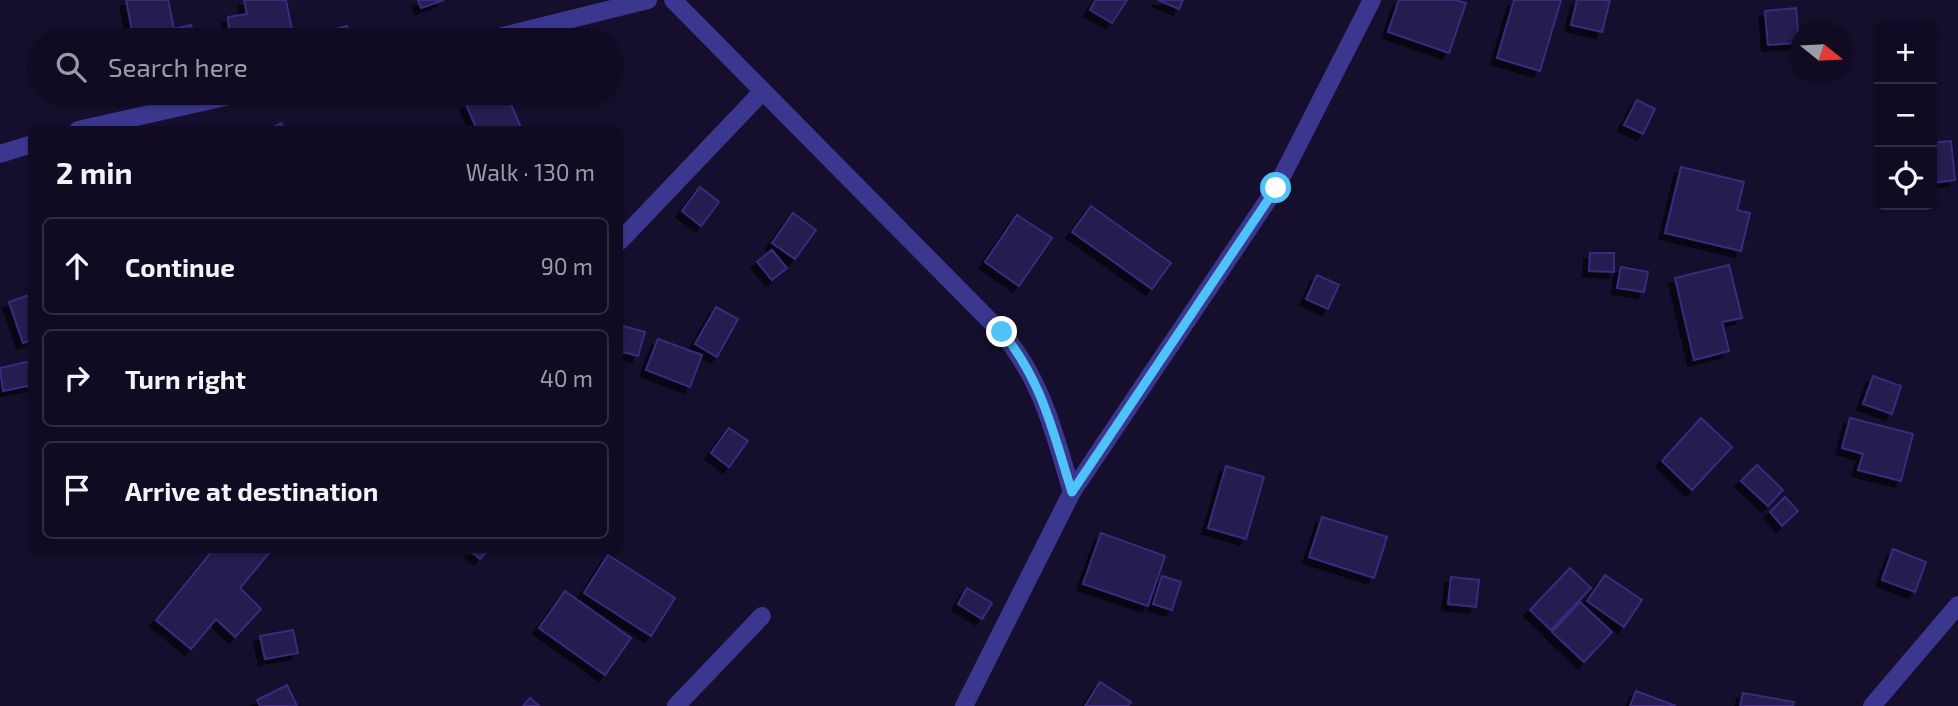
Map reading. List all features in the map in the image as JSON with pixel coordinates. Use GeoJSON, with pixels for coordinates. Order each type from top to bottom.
{"type":"FeatureCollection","features":[{"type":"Feature","properties":{"kind":"street"},"geometry":{"type":"LineString","coordinates":[[535,28],[648,0]]}},
{"type":"Feature","properties":{"kind":"street"},"geometry":{"type":"LineString","coordinates":[[673,0],[1002,332],[1025,360],[1043,400],[1072,492]]}},
{"type":"Feature","properties":{"kind":"street"},"geometry":{"type":"LineString","coordinates":[[964,706],[1072,492],[1276,188],[1372,0]]}},
{"type":"Feature","properties":{"kind":"street"},"geometry":{"type":"LineString","coordinates":[[623,238],[763,91]]}},
{"type":"Feature","properties":{"kind":"street"},"geometry":{"type":"LineString","coordinates":[[95,126],[189,105]]}},
{"type":"Feature","properties":{"kind":"street"},"geometry":{"type":"LineString","coordinates":[[0,153],[28,145]]}},
{"type":"Feature","properties":{"kind":"street"},"geometry":{"type":"LineString","coordinates":[[1872,706],[1958,605]]}},
{"type":"Feature","properties":{"kind":"street"},"geometry":{"type":"LineString","coordinates":[[676,706],[762,616]]}},
{"type":"Feature","properties":{"kind":"building"},"geometry":{"type":"Polygon","coordinates":[[[126,0],[168,0],[174,28],[132,28],[126,0]]]}},
{"type":"Feature","properties":{"kind":"building"},"geometry":{"type":"Polygon","coordinates":[[[244,0],[286,0],[292,28],[229,28],[228,17],[247,14],[244,0]]]}},
{"type":"Feature","properties":{"kind":"building"},"geometry":{"type":"Polygon","coordinates":[[[418,0],[444,0],[421,8],[418,0]]]}},
{"type":"Feature","properties":{"kind":"building"},"geometry":{"type":"Polygon","coordinates":[[[1096,0],[1127,0],[1112,23],[1090,10],[1096,0]]]}},
{"type":"Feature","properties":{"kind":"building"},"geometry":{"type":"Polygon","coordinates":[[[1158,0],[1183,0],[1179,9],[1158,0]]]}},
{"type":"Feature","properties":{"kind":"building"},"geometry":{"type":"Polygon","coordinates":[[[1399,0],[1455,0],[1466,3],[1449,53],[1388,32],[1399,0]]]}},
{"type":"Feature","properties":{"kind":"building"},"geometry":{"type":"Polygon","coordinates":[[[1514,0],[1561,0],[1540,71],[1497,58],[1514,0]]]}},
{"type":"Feature","properties":{"kind":"building"},"geometry":{"type":"Polygon","coordinates":[[[1577,0],[1610,0],[1602,32],[1571,25],[1577,0]]]}},
{"type":"Feature","properties":{"kind":"building"},"geometry":{"type":"Polygon","coordinates":[[[1796,8],[1797,21],[1790,21],[1790,44],[1768,45],[1765,11],[1796,8]]]}},
{"type":"Feature","properties":{"kind":"building"},"geometry":{"type":"Polygon","coordinates":[[[1637,100],[1655,109],[1643,134],[1624,125],[1637,100]]]}},
{"type":"Feature","properties":{"kind":"building"},"geometry":{"type":"Polygon","coordinates":[[[466,105],[511,105],[520,126],[475,126],[466,105]]]}},
{"type":"Feature","properties":{"kind":"building"},"geometry":{"type":"Polygon","coordinates":[[[1951,141],[1955,180],[1937,182],[1937,142],[1951,141]]]}},
{"type":"Feature","properties":{"kind":"building"},"geometry":{"type":"Polygon","coordinates":[[[1681,167],[1744,182],[1737,210],[1750,213],[1741,251],[1665,233],[1681,167]]]}},
{"type":"Feature","properties":{"kind":"building"},"geometry":{"type":"Polygon","coordinates":[[[700,187],[719,202],[701,226],[682,211],[700,187]]]}},
{"type":"Feature","properties":{"kind":"building"},"geometry":{"type":"Polygon","coordinates":[[[1091,206],[1171,263],[1152,289],[1072,232],[1091,206]]]}},
{"type":"Feature","properties":{"kind":"building"},"geometry":{"type":"Polygon","coordinates":[[[793,213],[816,230],[795,259],[772,243],[793,213]]]}},
{"type":"Feature","properties":{"kind":"building"},"geometry":{"type":"Polygon","coordinates":[[[1017,215],[1052,238],[1019,286],[985,262],[1017,215]]]}},
{"type":"Feature","properties":{"kind":"building"},"geometry":{"type":"Polygon","coordinates":[[[772,250],[787,268],[772,280],[757,262],[772,250]]]}},
{"type":"Feature","properties":{"kind":"building"},"geometry":{"type":"Polygon","coordinates":[[[1590,253],[1614,253],[1614,272],[1589,271],[1590,253]]]}},
{"type":"Feature","properties":{"kind":"building"},"geometry":{"type":"Polygon","coordinates":[[[1729,265],[1742,318],[1722,322],[1729,351],[1694,360],[1675,278],[1729,265]]]}},
{"type":"Feature","properties":{"kind":"building"},"geometry":{"type":"Polygon","coordinates":[[[1621,267],[1648,272],[1644,292],[1617,288],[1621,267]]]}},
{"type":"Feature","properties":{"kind":"building"},"geometry":{"type":"Polygon","coordinates":[[[1317,275],[1339,285],[1328,309],[1306,299],[1317,275]]]}},
{"type":"Feature","properties":{"kind":"building"},"geometry":{"type":"Polygon","coordinates":[[[28,295],[28,341],[23,343],[9,302],[28,295]]]}},
{"type":"Feature","properties":{"kind":"building"},"geometry":{"type":"Polygon","coordinates":[[[716,307],[738,319],[717,357],[695,344],[716,307]]]}},
{"type":"Feature","properties":{"kind":"building"},"geometry":{"type":"Polygon","coordinates":[[[623,326],[645,332],[638,356],[623,352],[623,326]]]}},
{"type":"Feature","properties":{"kind":"building"},"geometry":{"type":"Polygon","coordinates":[[[658,339],[702,355],[690,387],[646,370],[658,339]]]}},
{"type":"Feature","properties":{"kind":"building"},"geometry":{"type":"Polygon","coordinates":[[[28,362],[28,386],[3,391],[0,368],[28,362]]]}},
{"type":"Feature","properties":{"kind":"building"},"geometry":{"type":"Polygon","coordinates":[[[1873,376],[1901,386],[1892,414],[1863,404],[1873,376]]]}},
{"type":"Feature","properties":{"kind":"building"},"geometry":{"type":"Polygon","coordinates":[[[1701,418],[1732,447],[1692,490],[1662,461],[1701,418]]]}},
{"type":"Feature","properties":{"kind":"building"},"geometry":{"type":"Polygon","coordinates":[[[1850,418],[1913,434],[1901,481],[1858,470],[1863,454],[1842,448],[1850,418]]]}},
{"type":"Feature","properties":{"kind":"building"},"geometry":{"type":"Polygon","coordinates":[[[729,428],[748,441],[729,467],[711,453],[729,428]]]}},
{"type":"Feature","properties":{"kind":"building"},"geometry":{"type":"Polygon","coordinates":[[[1757,465],[1783,490],[1768,506],[1741,481],[1757,465]]]}},
{"type":"Feature","properties":{"kind":"building"},"geometry":{"type":"Polygon","coordinates":[[[1226,466],[1264,477],[1246,539],[1208,528],[1226,466]]]}},
{"type":"Feature","properties":{"kind":"building"},"geometry":{"type":"Polygon","coordinates":[[[1785,497],[1798,511],[1782,526],[1770,512],[1785,497]]]}},
{"type":"Feature","properties":{"kind":"building"},"geometry":{"type":"Polygon","coordinates":[[[1322,517],[1387,537],[1374,578],[1309,557],[1322,517]]]}},
{"type":"Feature","properties":{"kind":"building"},"geometry":{"type":"Polygon","coordinates":[[[1101,533],[1165,556],[1148,606],[1083,584],[1101,533]]]}},
{"type":"Feature","properties":{"kind":"building"},"geometry":{"type":"Polygon","coordinates":[[[1893,549],[1926,562],[1915,592],[1882,580],[1893,549]]]}},
{"type":"Feature","properties":{"kind":"building"},"geometry":{"type":"Polygon","coordinates":[[[211,553],[269,553],[240,588],[261,609],[235,637],[216,619],[191,649],[156,620],[211,553]]]}},
{"type":"Feature","properties":{"kind":"building"},"geometry":{"type":"Polygon","coordinates":[[[473,553],[485,553],[480,559],[473,553]]]}},
{"type":"Feature","properties":{"kind":"building"},"geometry":{"type":"Polygon","coordinates":[[[608,555],[675,598],[651,636],[584,593],[608,555]]]}},
{"type":"Feature","properties":{"kind":"building"},"geometry":{"type":"Polygon","coordinates":[[[1570,568],[1591,588],[1551,630],[1530,610],[1570,568]]]}},
{"type":"Feature","properties":{"kind":"building"},"geometry":{"type":"Polygon","coordinates":[[[1605,575],[1642,600],[1624,627],[1587,601],[1605,575]]]}},
{"type":"Feature","properties":{"kind":"building"},"geometry":{"type":"Polygon","coordinates":[[[1162,576],[1181,582],[1172,610],[1153,604],[1162,576]]]}},
{"type":"Feature","properties":{"kind":"building"},"geometry":{"type":"Polygon","coordinates":[[[1451,577],[1479,580],[1476,607],[1448,604],[1451,577]]]}},
{"type":"Feature","properties":{"kind":"building"},"geometry":{"type":"Polygon","coordinates":[[[967,588],[992,603],[982,619],[958,604],[967,588]]]}},
{"type":"Feature","properties":{"kind":"building"},"geometry":{"type":"Polygon","coordinates":[[[565,591],[631,638],[605,675],[539,628],[565,591]]]}},
{"type":"Feature","properties":{"kind":"building"},"geometry":{"type":"Polygon","coordinates":[[[1580,602],[1612,632],[1584,662],[1552,632],[1580,602]]]}},
{"type":"Feature","properties":{"kind":"building"},"geometry":{"type":"Polygon","coordinates":[[[293,630],[298,653],[265,659],[260,636],[293,630]]]}},
{"type":"Feature","properties":{"kind":"building"},"geometry":{"type":"Polygon","coordinates":[[[1100,682],[1131,702],[1128,706],[1085,706],[1100,682]]]}},
{"type":"Feature","properties":{"kind":"building"},"geometry":{"type":"Polygon","coordinates":[[[287,685],[297,706],[260,706],[257,700],[287,685]]]}},
{"type":"Feature","properties":{"kind":"building"},"geometry":{"type":"Polygon","coordinates":[[[1636,691],[1676,706],[1630,706],[1636,691]]]}},
{"type":"Feature","properties":{"kind":"building"},"geometry":{"type":"Polygon","coordinates":[[[1743,693],[1794,702],[1793,706],[1740,706],[1743,693]]]}},
{"type":"Feature","properties":{"kind":"building"},"geometry":{"type":"Polygon","coordinates":[[[530,698],[539,706],[523,706],[530,698]]]}},
{"type":"Feature","properties":{"kind":"route"},"geometry":{"type":"LineString","coordinates":[[1002,332],[1025,360],[1043,400],[1072,492],[1276,188]]}}]}
